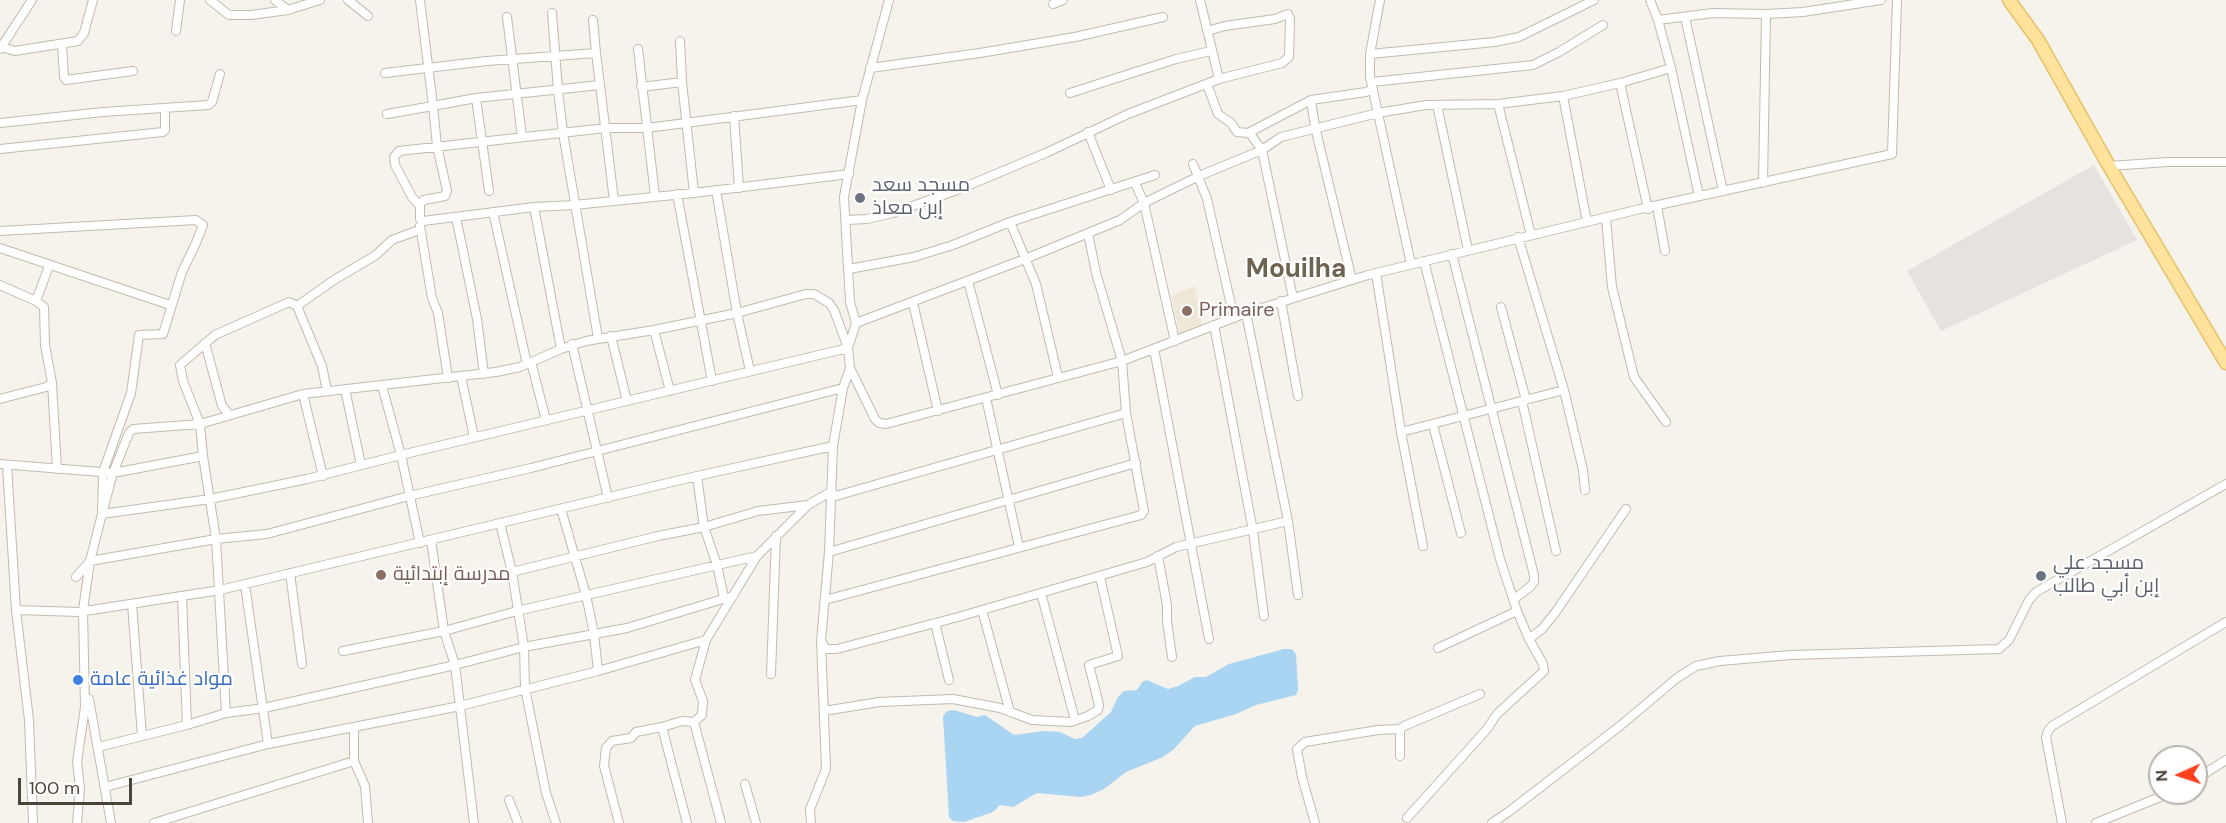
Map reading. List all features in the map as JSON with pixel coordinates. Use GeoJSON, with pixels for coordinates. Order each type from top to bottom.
{"type":"FeatureCollection","features":[{"type":"Feature","properties":{"kind":"main road"},"geometry":{"type":"LineString","coordinates":[[2009,0],[2038,40],[2109,166],[2222,346],[2226,363]]}},
{"type":"Feature","properties":{"kind":"street"},"geometry":{"type":"LineString","coordinates":[[32,0],[1,48],[15,51],[78,41],[81,39],[93,0]]}},
{"type":"Feature","properties":{"kind":"street"},"geometry":{"type":"LineString","coordinates":[[176,31],[180,0]]}},
{"type":"Feature","properties":{"kind":"street"},"geometry":{"type":"LineString","coordinates":[[210,0],[229,15],[251,15],[288,10],[320,0]]}},
{"type":"Feature","properties":{"kind":"street"},"geometry":{"type":"LineString","coordinates":[[275,0],[288,10]]}},
{"type":"Feature","properties":{"kind":"street"},"geometry":{"type":"LineString","coordinates":[[348,0],[368,16]]}},
{"type":"Feature","properties":{"kind":"street"},"geometry":{"type":"LineString","coordinates":[[419,205],[424,200],[446,195],[437,146],[420,0]]}},
{"type":"Feature","properties":{"kind":"street"},"geometry":{"type":"LineString","coordinates":[[848,348],[856,323],[850,302],[844,197],[862,100],[889,0]]}},
{"type":"Feature","properties":{"kind":"street"},"geometry":{"type":"LineString","coordinates":[[1053,4],[1063,0]]}},
{"type":"Feature","properties":{"kind":"street"},"geometry":{"type":"LineString","coordinates":[[1200,0],[1219,79]]}},
{"type":"Feature","properties":{"kind":"street"},"geometry":{"type":"LineString","coordinates":[[1380,0],[1370,54],[1372,85],[1411,264]]}},
{"type":"Feature","properties":{"kind":"street"},"geometry":{"type":"LineString","coordinates":[[1370,54],[1495,42],[1519,37],[1594,0]]}},
{"type":"Feature","properties":{"kind":"street"},"geometry":{"type":"LineString","coordinates":[[1650,0],[1671,68],[1699,196]]}},
{"type":"Feature","properties":{"kind":"street"},"geometry":{"type":"LineString","coordinates":[[1658,20],[1713,13],[1803,12],[1881,0]]}},
{"type":"Feature","properties":{"kind":"street"},"geometry":{"type":"LineString","coordinates":[[77,823],[80,788],[77,762],[85,707],[83,610],[90,561],[113,472],[129,433],[133,429],[200,424],[303,394],[484,374],[529,363],[572,344],[737,313],[814,294],[829,303],[834,310],[848,348],[850,369],[875,419],[879,423],[886,424],[1122,361],[1246,313],[1376,273],[1518,237],[1892,154],[1897,0]]}},
{"type":"Feature","properties":{"kind":"street"},"geometry":{"type":"LineString","coordinates":[[552,13],[563,133],[598,338]]}},
{"type":"Feature","properties":{"kind":"street"},"geometry":{"type":"LineString","coordinates":[[847,220],[867,219],[893,213],[960,189],[1048,152],[1088,132],[1219,79],[1282,63],[1288,59],[1289,16],[1285,14],[1275,19],[1207,31]]}},
{"type":"Feature","properties":{"kind":"street"},"geometry":{"type":"LineString","coordinates":[[1763,183],[1766,14]]}},
{"type":"Feature","properties":{"kind":"street"},"geometry":{"type":"LineString","coordinates":[[870,68],[1075,37],[1163,17]]}},
{"type":"Feature","properties":{"kind":"street"},"geometry":{"type":"LineString","coordinates":[[1685,17],[1723,191]]}},
{"type":"Feature","properties":{"kind":"street"},"geometry":{"type":"LineString","coordinates":[[507,18],[522,137]]}},
{"type":"Feature","properties":{"kind":"street"},"geometry":{"type":"LineString","coordinates":[[593,20],[614,201]]}},
{"type":"Feature","properties":{"kind":"street"},"geometry":{"type":"LineString","coordinates":[[1207,84],[1218,114],[1231,123],[1237,132],[1248,133],[1311,100],[1366,92],[1372,85],[1408,77],[1533,65],[1603,26]]}},
{"type":"Feature","properties":{"kind":"street"},"geometry":{"type":"LineString","coordinates":[[680,41],[685,122],[694,193]]}},
{"type":"Feature","properties":{"kind":"street"},"geometry":{"type":"LineString","coordinates":[[62,44],[66,80],[133,71]]}},
{"type":"Feature","properties":{"kind":"street"},"geometry":{"type":"LineString","coordinates":[[638,49],[655,196]]}},
{"type":"Feature","properties":{"kind":"street"},"geometry":{"type":"LineString","coordinates":[[1070,93],[1167,62],[1211,51]]}},
{"type":"Feature","properties":{"kind":"street"},"geometry":{"type":"LineString","coordinates":[[385,73],[512,59],[596,53]]}},
{"type":"Feature","properties":{"kind":"street"},"geometry":{"type":"LineString","coordinates":[[856,323],[913,303],[1120,220],[1144,203],[1199,176],[1262,150],[1281,136],[1378,113],[1437,105],[1498,104],[1563,96],[1671,68]]}},
{"type":"Feature","properties":{"kind":"street"},"geometry":{"type":"LineString","coordinates":[[0,123],[211,103],[220,74]]}},
{"type":"Feature","properties":{"kind":"street"},"geometry":{"type":"LineString","coordinates":[[641,87],[682,82]]}},
{"type":"Feature","properties":{"kind":"street"},"geometry":{"type":"LineString","coordinates":[[1620,83],[1648,209]]}},
{"type":"Feature","properties":{"kind":"street"},"geometry":{"type":"LineString","coordinates":[[387,114],[476,98],[600,85]]}},
{"type":"Feature","properties":{"kind":"street"},"geometry":{"type":"LineString","coordinates":[[1563,96],[1587,222]]}},
{"type":"Feature","properties":{"kind":"street"},"geometry":{"type":"LineString","coordinates":[[476,98],[489,190]]}},
{"type":"Feature","properties":{"kind":"street"},"geometry":{"type":"LineString","coordinates":[[448,378],[438,313],[432,298],[419,230],[419,205],[395,165],[394,157],[399,152],[409,149],[606,128],[647,128],[862,100]]}},
{"type":"Feature","properties":{"kind":"street"},"geometry":{"type":"LineString","coordinates":[[1311,100],[1315,127],[1352,280]]}},
{"type":"Feature","properties":{"kind":"street"},"geometry":{"type":"LineString","coordinates":[[1498,104],[1531,235]]}},
{"type":"Feature","properties":{"kind":"street"},"geometry":{"type":"LineString","coordinates":[[1437,105],[1468,250]]}},
{"type":"Feature","properties":{"kind":"street"},"geometry":{"type":"LineString","coordinates":[[0,149],[164,132],[165,108]]}},
{"type":"Feature","properties":{"kind":"street"},"geometry":{"type":"LineString","coordinates":[[734,116],[739,188]]}},
{"type":"Feature","properties":{"kind":"street"},"geometry":{"type":"LineString","coordinates":[[1088,132],[1112,190]]}},
{"type":"Feature","properties":{"kind":"street"},"geometry":{"type":"LineString","coordinates":[[1248,133],[1262,150],[1293,298]]}},
{"type":"Feature","properties":{"kind":"street"},"geometry":{"type":"LineString","coordinates":[[2109,166],[2168,162],[2226,162]]}},
{"type":"Feature","properties":{"kind":"street"},"geometry":{"type":"LineString","coordinates":[[1193,164],[1207,199],[1234,318]]}},
{"type":"Feature","properties":{"kind":"street"},"geometry":{"type":"LineString","coordinates":[[420,219],[424,221],[534,207],[694,193],[849,174]]}},
{"type":"Feature","properties":{"kind":"street"},"geometry":{"type":"LineString","coordinates":[[849,269],[914,256],[973,239],[1010,222],[1155,175]]}},
{"type":"Feature","properties":{"kind":"street"},"geometry":{"type":"LineString","coordinates":[[1136,183],[1144,203],[1175,341]]}},
{"type":"Feature","properties":{"kind":"street"},"geometry":{"type":"LineString","coordinates":[[716,190],[737,313],[750,371]]}},
{"type":"Feature","properties":{"kind":"street"},"geometry":{"type":"LineString","coordinates":[[677,194],[712,381]]}},
{"type":"Feature","properties":{"kind":"street"},"geometry":{"type":"LineString","coordinates":[[1657,206],[1665,251]]}},
{"type":"Feature","properties":{"kind":"street"},"geometry":{"type":"LineString","coordinates":[[534,207],[561,348]]}},
{"type":"Feature","properties":{"kind":"street"},"geometry":{"type":"LineString","coordinates":[[493,212],[529,363],[546,420]]}},
{"type":"Feature","properties":{"kind":"street"},"geometry":{"type":"LineString","coordinates":[[456,217],[477,319],[484,374]]}},
{"type":"Feature","properties":{"kind":"street"},"geometry":{"type":"LineString","coordinates":[[1606,218],[1612,287],[1634,377],[1666,422]]}},
{"type":"Feature","properties":{"kind":"street"},"geometry":{"type":"LineString","coordinates":[[0,231],[196,220],[202,225],[170,305],[163,334],[139,335],[131,393],[103,472],[102,514]]}},
{"type":"Feature","properties":{"kind":"street"},"geometry":{"type":"LineString","coordinates":[[1010,222],[1036,284],[1058,377]]}},
{"type":"Feature","properties":{"kind":"street"},"geometry":{"type":"LineString","coordinates":[[297,306],[376,255],[392,240],[419,230]]}},
{"type":"Feature","properties":{"kind":"street"},"geometry":{"type":"LineString","coordinates":[[825,600],[1141,515],[1144,511],[1126,412],[1122,361],[1095,273],[1088,233]]}},
{"type":"Feature","properties":{"kind":"street"},"geometry":{"type":"LineString","coordinates":[[1518,237],[1564,390],[1583,470],[1585,490]]}},
{"type":"Feature","properties":{"kind":"street"},"geometry":{"type":"LineString","coordinates":[[0,248],[170,305]]}},
{"type":"Feature","properties":{"kind":"street"},"geometry":{"type":"LineString","coordinates":[[1452,254],[1534,575],[1534,582],[1530,587],[1514,598]]}},
{"type":"Feature","properties":{"kind":"street"},"geometry":{"type":"LineString","coordinates":[[1407,818],[1487,729],[1497,714],[1542,675],[1544,670],[1517,611],[1500,560],[1424,261]]}},
{"type":"Feature","properties":{"kind":"street"},"geometry":{"type":"LineString","coordinates":[[36,301],[49,266]]}},
{"type":"Feature","properties":{"kind":"street"},"geometry":{"type":"LineString","coordinates":[[1376,273],[1401,432],[1423,546]]}},
{"type":"Feature","properties":{"kind":"street"},"geometry":{"type":"LineString","coordinates":[[968,281],[998,395]]}},
{"type":"Feature","properties":{"kind":"street"},"geometry":{"type":"LineString","coordinates":[[0,285],[44,307],[45,345],[52,382],[57,469]]}},
{"type":"Feature","properties":{"kind":"street"},"geometry":{"type":"LineString","coordinates":[[1281,301],[1298,396]]}},
{"type":"Feature","properties":{"kind":"street"},"geometry":{"type":"LineString","coordinates":[[226,713],[216,539],[200,424],[183,381],[180,365],[215,335],[289,302],[297,306],[322,366],[327,391]]}},
{"type":"Feature","properties":{"kind":"street"},"geometry":{"type":"LineString","coordinates":[[913,303],[938,411]]}},
{"type":"Feature","properties":{"kind":"street"},"geometry":{"type":"LineString","coordinates":[[1501,307],[1524,400],[1556,551]]}},
{"type":"Feature","properties":{"kind":"street"},"geometry":{"type":"LineString","coordinates":[[1246,313],[1288,521],[1298,595]]}},
{"type":"Feature","properties":{"kind":"street"},"geometry":{"type":"LineString","coordinates":[[1214,326],[1253,531],[1264,616]]}},
{"type":"Feature","properties":{"kind":"street"},"geometry":{"type":"LineString","coordinates":[[654,330],[670,391]]}},
{"type":"Feature","properties":{"kind":"street"},"geometry":{"type":"LineString","coordinates":[[611,336],[627,401]]}},
{"type":"Feature","properties":{"kind":"street"},"geometry":{"type":"LineString","coordinates":[[205,343],[222,406],[230,415]]}},
{"type":"Feature","properties":{"kind":"street"},"geometry":{"type":"LineString","coordinates":[[572,344],[608,498]]}},
{"type":"Feature","properties":{"kind":"street"},"geometry":{"type":"LineString","coordinates":[[102,514],[210,499],[323,476],[401,454],[848,348]]}},
{"type":"Feature","properties":{"kind":"street"},"geometry":{"type":"LineString","coordinates":[[1154,349],[1209,639]]}},
{"type":"Feature","properties":{"kind":"street"},"geometry":{"type":"LineString","coordinates":[[811,823],[810,808],[826,769],[821,641],[829,552],[833,446],[843,388],[850,369]]}},
{"type":"Feature","properties":{"kind":"street"},"geometry":{"type":"LineString","coordinates":[[461,376],[474,437]]}},
{"type":"Feature","properties":{"kind":"street"},"geometry":{"type":"LineString","coordinates":[[0,399],[46,387],[52,382]]}},
{"type":"Feature","properties":{"kind":"street"},"geometry":{"type":"LineString","coordinates":[[382,386],[401,454],[420,543]]}},
{"type":"Feature","properties":{"kind":"street"},"geometry":{"type":"LineString","coordinates":[[76,577],[90,561],[216,539],[267,534],[409,496],[598,451],[843,388]]}},
{"type":"Feature","properties":{"kind":"street"},"geometry":{"type":"LineString","coordinates":[[345,389],[361,465]]}},
{"type":"Feature","properties":{"kind":"street"},"geometry":{"type":"LineString","coordinates":[[1401,432],[1564,390]]}},
{"type":"Feature","properties":{"kind":"street"},"geometry":{"type":"LineString","coordinates":[[303,394],[323,476]]}},
{"type":"Feature","properties":{"kind":"street"},"geometry":{"type":"LineString","coordinates":[[986,398],[1019,547]]}},
{"type":"Feature","properties":{"kind":"street"},"geometry":{"type":"LineString","coordinates":[[512,572],[704,527],[758,511],[808,505],[832,494],[1126,412]]}},
{"type":"Feature","properties":{"kind":"street"},"geometry":{"type":"LineString","coordinates":[[1433,425],[1461,533]]}},
{"type":"Feature","properties":{"kind":"street"},"geometry":{"type":"LineString","coordinates":[[16,610],[79,612],[245,585],[696,476],[833,446]]}},
{"type":"Feature","properties":{"kind":"street"},"geometry":{"type":"LineString","coordinates":[[33,823],[29,720],[16,610],[4,464],[113,472],[204,456]]}},
{"type":"Feature","properties":{"kind":"street"},"geometry":{"type":"LineString","coordinates":[[829,552],[1136,463]]}},
{"type":"Feature","properties":{"kind":"street"},"geometry":{"type":"LineString","coordinates":[[696,476],[704,527],[717,565],[724,598]]}},
{"type":"Feature","properties":{"kind":"street"},"geometry":{"type":"LineString","coordinates":[[1492,823],[1620,726],[1677,678],[1696,666],[1720,661],[1790,655],[1999,649],[2009,640],[2029,600],[2036,592],[2226,484]]}},
{"type":"Feature","properties":{"kind":"street"},"geometry":{"type":"LineString","coordinates":[[619,823],[604,766],[606,748],[612,741],[632,738],[636,732],[682,721],[694,722],[702,715],[703,701],[695,680],[706,640],[757,556],[808,505]]}},
{"type":"Feature","properties":{"kind":"street"},"geometry":{"type":"LineString","coordinates":[[561,509],[586,595],[594,634],[598,671]]}},
{"type":"Feature","properties":{"kind":"street"},"geometry":{"type":"LineString","coordinates":[[1529,639],[1542,629],[1555,613],[1626,509]]}},
{"type":"Feature","properties":{"kind":"street"},"geometry":{"type":"LineString","coordinates":[[821,641],[826,649],[837,649],[1100,577],[1176,547],[1253,531],[1288,521]]}},
{"type":"Feature","properties":{"kind":"street"},"geometry":{"type":"LineString","coordinates":[[500,524],[512,572],[524,647],[525,688],[546,793],[556,823]]}},
{"type":"Feature","properties":{"kind":"street"},"geometry":{"type":"LineString","coordinates":[[771,674],[776,536]]}},
{"type":"Feature","properties":{"kind":"street"},"geometry":{"type":"LineString","coordinates":[[431,540],[444,631],[454,665],[474,823]]}},
{"type":"Feature","properties":{"kind":"street"},"geometry":{"type":"LineString","coordinates":[[344,651],[444,631],[517,611],[757,556]]}},
{"type":"Feature","properties":{"kind":"street"},"geometry":{"type":"LineString","coordinates":[[1158,556],[1167,605],[1172,657]]}},
{"type":"Feature","properties":{"kind":"street"},"geometry":{"type":"LineString","coordinates":[[290,573],[302,664]]}},
{"type":"Feature","properties":{"kind":"street"},"geometry":{"type":"LineString","coordinates":[[824,711],[879,702],[953,699],[974,701],[1032,720],[1075,720],[1088,716],[1098,710],[1099,705],[1089,665],[1118,656],[1100,577]]}},
{"type":"Feature","properties":{"kind":"street"},"geometry":{"type":"LineString","coordinates":[[245,585],[268,744]]}},
{"type":"Feature","properties":{"kind":"street"},"geometry":{"type":"LineString","coordinates":[[1041,593],[1075,720]]}},
{"type":"Feature","properties":{"kind":"street"},"geometry":{"type":"LineString","coordinates":[[182,596],[187,725]]}},
{"type":"Feature","properties":{"kind":"street"},"geometry":{"type":"LineString","coordinates":[[98,747],[226,713],[264,708],[524,647],[627,628],[733,596]]}},
{"type":"Feature","properties":{"kind":"street"},"geometry":{"type":"LineString","coordinates":[[132,604],[142,736]]}},
{"type":"Feature","properties":{"kind":"street"},"geometry":{"type":"LineString","coordinates":[[982,610],[1010,712]]}},
{"type":"Feature","properties":{"kind":"street"},"geometry":{"type":"LineString","coordinates":[[1438,648],[1517,611]]}},
{"type":"Feature","properties":{"kind":"street"},"geometry":{"type":"LineString","coordinates":[[2062,823],[2046,736],[2052,726],[2226,622]]}},
{"type":"Feature","properties":{"kind":"street"},"geometry":{"type":"LineString","coordinates":[[935,623],[950,680]]}},
{"type":"Feature","properties":{"kind":"street"},"geometry":{"type":"LineString","coordinates":[[105,787],[268,744],[460,706],[598,671],[706,640]]}},
{"type":"Feature","properties":{"kind":"street"},"geometry":{"type":"LineString","coordinates":[[85,683],[111,823]]}},
{"type":"Feature","properties":{"kind":"street"},"geometry":{"type":"LineString","coordinates":[[1315,823],[1297,749],[1305,742],[1378,730],[1400,729],[1480,694]]}},
{"type":"Feature","properties":{"kind":"street"},"geometry":{"type":"LineString","coordinates":[[694,722],[722,823]]}},
{"type":"Feature","properties":{"kind":"street"},"geometry":{"type":"LineString","coordinates":[[354,727],[354,762],[365,786],[368,823]]}},
{"type":"Feature","properties":{"kind":"street"},"geometry":{"type":"LineString","coordinates":[[662,727],[687,823]]}},
{"type":"Feature","properties":{"kind":"street"},"geometry":{"type":"LineString","coordinates":[[1400,729],[1400,756]]}},
{"type":"Feature","properties":{"kind":"street"},"geometry":{"type":"LineString","coordinates":[[2208,771],[2226,760]]}},
{"type":"Feature","properties":{"kind":"street"},"geometry":{"type":"LineString","coordinates":[[154,823],[354,762]]}},
{"type":"Feature","properties":{"kind":"street"},"geometry":{"type":"LineString","coordinates":[[745,784],[756,823]]}},
{"type":"Feature","properties":{"kind":"street"},"geometry":{"type":"LineString","coordinates":[[508,800],[518,823]]}},
{"type":"Feature","properties":{"kind":"street"},"geometry":{"type":"LineString","coordinates":[[2096,823],[2148,802]]}},
{"type":"Feature","properties":{"kind":"shaded area"},"geometry":{"type":"Polygon","coordinates":[[[2094,165],[2137,240],[1941,331],[1907,271],[2094,165]]]}},
{"type":"Feature","properties":{"kind":"shaded area","name":"Primaire"},"geometry":{"type":"Polygon","coordinates":[[[1195,286],[1203,327],[1180,335],[1171,296],[1195,286]]]}},
{"type":"Feature","properties":{"kind":"water"},"geometry":{"type":"Polygon","coordinates":[[[1284,649],[1292,649],[1296,654],[1298,690],[1296,695],[1256,705],[1236,714],[1195,726],[1173,750],[1163,757],[1126,772],[1104,789],[1091,795],[1081,797],[1037,793],[1013,807],[1000,805],[993,812],[964,822],[953,821],[949,817],[943,716],[947,711],[954,710],[977,717],[985,715],[1014,735],[1044,731],[1060,732],[1075,739],[1082,738],[1111,712],[1118,697],[1124,691],[1137,690],[1142,682],[1147,680],[1168,689],[1195,677],[1206,677],[1229,664],[1284,649]]]}},
{"type":"Feature","properties":{"kind":"place","name":"مسجد سعد إبن معاذ"},"geometry":{"type":"Point","coordinates":[860,198]}},
{"type":"Feature","properties":{"kind":"place","name":"Primaire"},"geometry":{"type":"Point","coordinates":[1187,311]}},
{"type":"Feature","properties":{"kind":"place","name":"مدرسة إبتدائية"},"geometry":{"type":"Point","coordinates":[381,575]}},
{"type":"Feature","properties":{"kind":"place","name":"مسجد علي إبن أبي طالب"},"geometry":{"type":"Point","coordinates":[2041,576]}},
{"type":"Feature","properties":{"kind":"place","name":"مواد غذائية عامة"},"geometry":{"type":"Point","coordinates":[78,680]}},
{"type":"Feature","properties":{"kind":"district","name":"Mouilha"},"geometry":{"type":"Point","coordinates":[1296,270]}}]}
